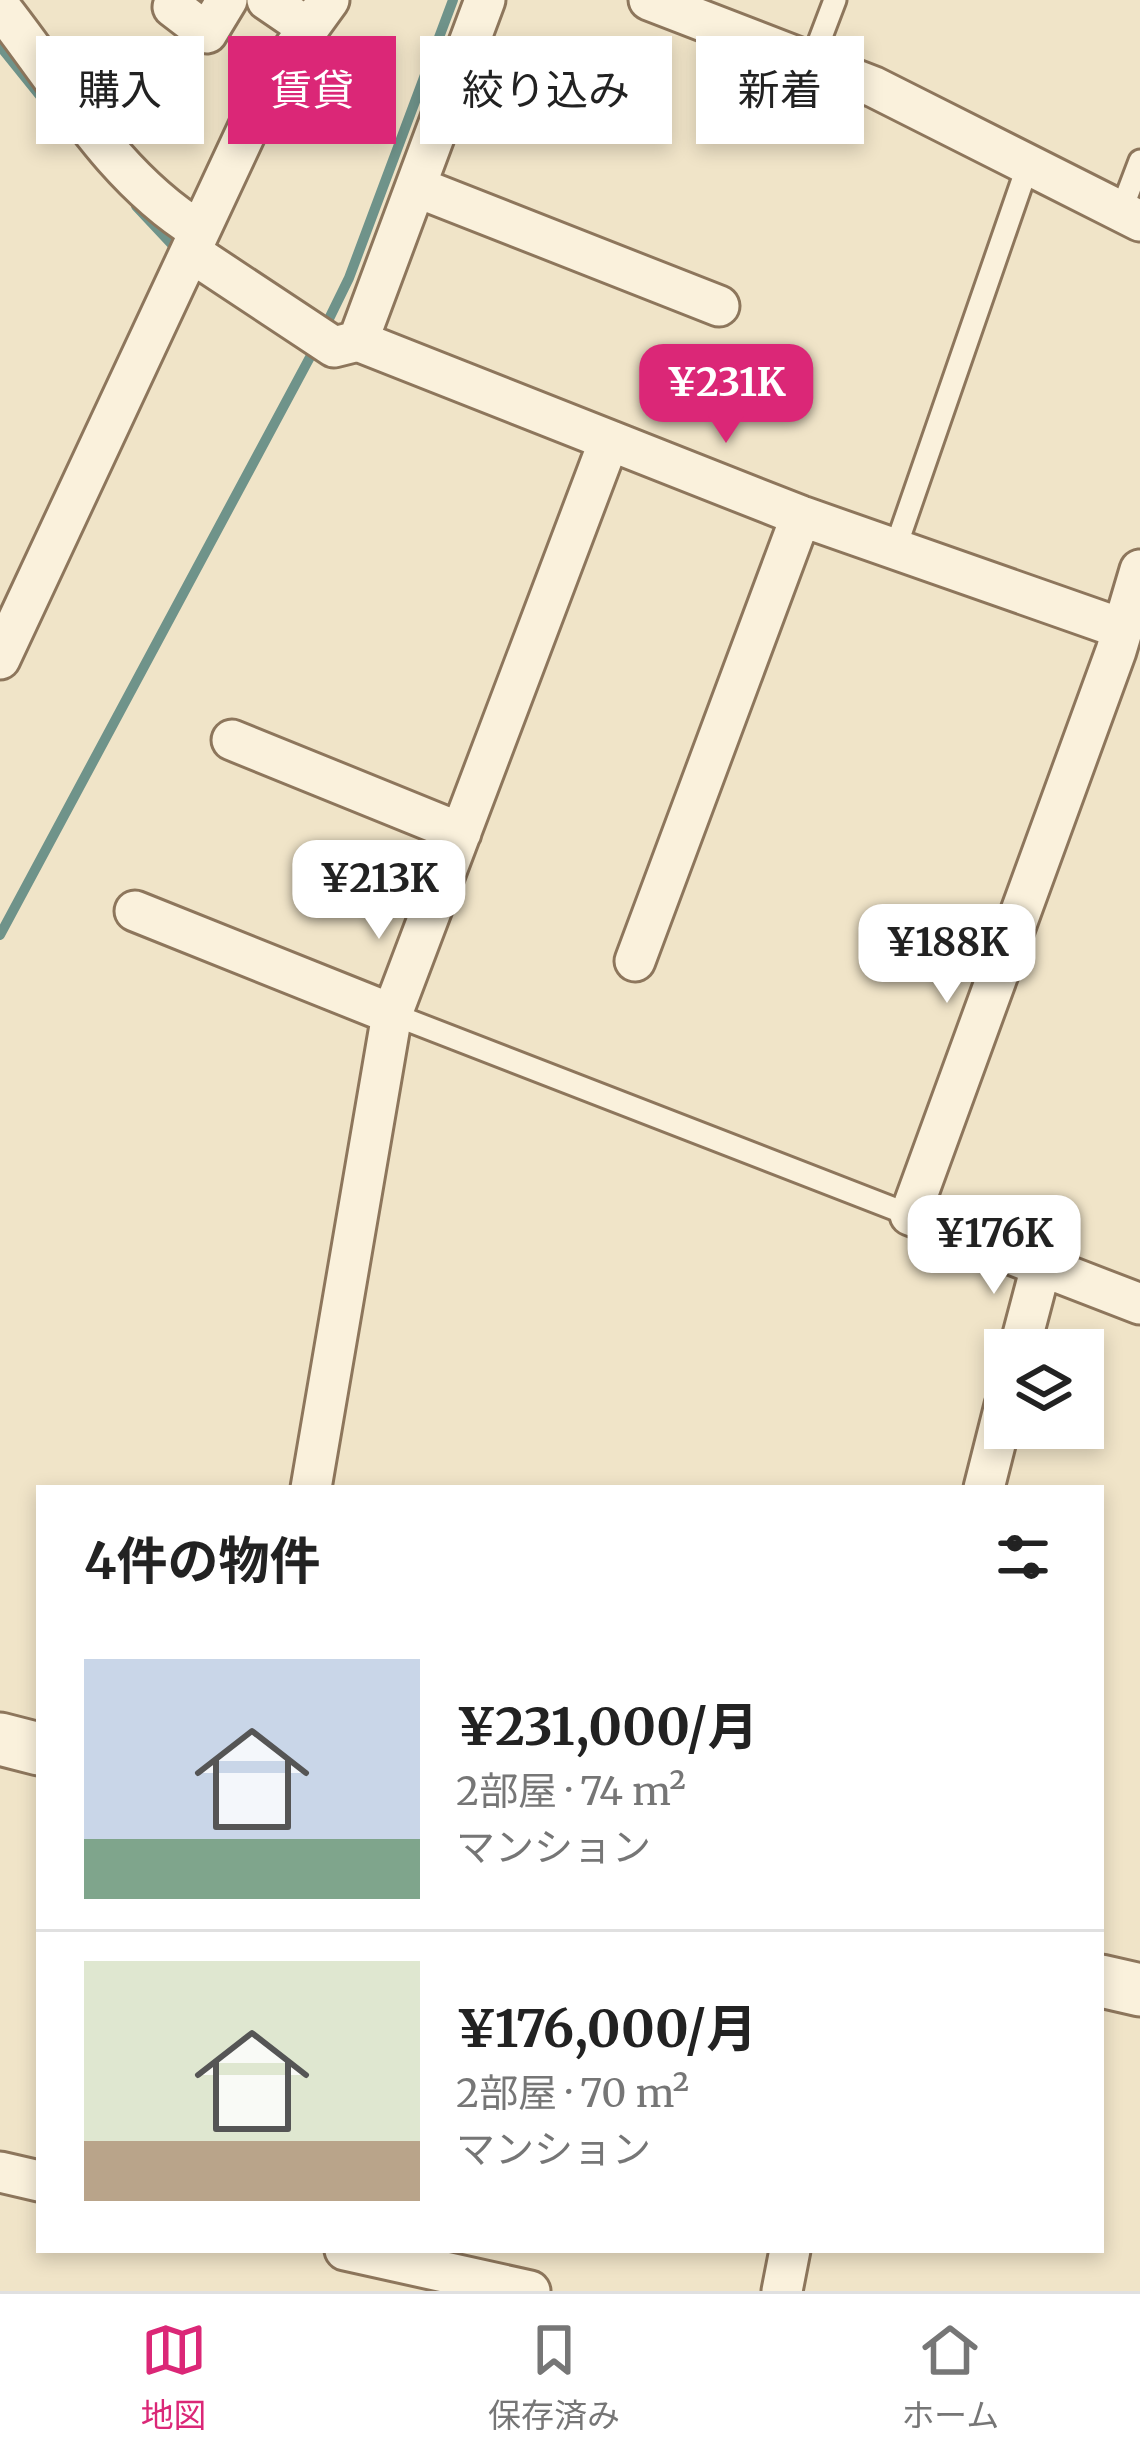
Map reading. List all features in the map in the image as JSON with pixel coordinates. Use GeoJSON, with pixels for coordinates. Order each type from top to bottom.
{"type":"FeatureCollection","features":[{"type":"Feature","properties":{"kind":"street"},"geometry":{"type":"LineString","coordinates":[[173,8],[207,33],[227,0]]}},
{"type":"Feature","properties":{"kind":"street"},"geometry":{"type":"LineString","coordinates":[[0,658],[248,128],[318,14],[267,0]]}},
{"type":"Feature","properties":{"kind":"street"},"geometry":{"type":"LineString","coordinates":[[330,339],[418,188],[485,0]]}},
{"type":"Feature","properties":{"kind":"street"},"geometry":{"type":"LineString","coordinates":[[650,0],[742,36]]}},
{"type":"Feature","properties":{"kind":"street"},"geometry":{"type":"LineString","coordinates":[[0,7],[39,57],[71,110],[174,216],[191,252],[330,339],[895,549],[1125,646]]}},
{"type":"Feature","properties":{"kind":"street"},"geometry":{"type":"LineString","coordinates":[[864,83],[1130,216]]}},
{"type":"Feature","properties":{"kind":"street"},"geometry":{"type":"LineString","coordinates":[[418,188],[719,306]]}},
{"type":"Feature","properties":{"kind":"street"},"geometry":{"type":"LineString","coordinates":[[312,1485],[392,1014],[609,441]]}},
{"type":"Feature","properties":{"kind":"street"},"geometry":{"type":"LineString","coordinates":[[635,962],[801,516]]}},
{"type":"Feature","properties":{"kind":"street"},"geometry":{"type":"LineString","coordinates":[[1140,570],[1125,646],[910,1215],[1140,1304]]}},
{"type":"Feature","properties":{"kind":"street"},"geometry":{"type":"LineString","coordinates":[[232,740],[461,833]]}},
{"type":"Feature","properties":{"kind":"street"},"geometry":{"type":"LineString","coordinates":[[135,910],[392,1014]]}},
{"type":"Feature","properties":{"kind":"street"},"geometry":{"type":"LineString","coordinates":[[1025,1329],[1042,1263]]}},
{"type":"Feature","properties":{"kind":"street"},"geometry":{"type":"LineString","coordinates":[[985,1485],[994,1449]]}},
{"type":"Feature","properties":{"kind":"street"},"geometry":{"type":"LineString","coordinates":[[0,1739],[36,1747]]}},
{"type":"Feature","properties":{"kind":"street"},"geometry":{"type":"LineString","coordinates":[[1104,1982],[1140,1990]]}},
{"type":"Feature","properties":{"kind":"street"},"geometry":{"type":"LineString","coordinates":[[0,2172],[36,2180]]}},
{"type":"Feature","properties":{"kind":"street"},"geometry":{"type":"LineString","coordinates":[[356,2253],[469,2285],[530,2291]]}},
{"type":"Feature","properties":{"kind":"street"},"geometry":{"type":"LineString","coordinates":[[782,2291],[789,2253]]}},
{"type":"Feature","properties":{"kind":"lane"},"geometry":{"type":"LineString","coordinates":[[821,36],[835,0]]}},
{"type":"Feature","properties":{"kind":"lane"},"geometry":{"type":"LineString","coordinates":[[1130,216],[1140,160]]}},
{"type":"Feature","properties":{"kind":"lane"},"geometry":{"type":"LineString","coordinates":[[895,549],[1028,165]]}},
{"type":"Feature","properties":{"kind":"lane"},"geometry":{"type":"LineString","coordinates":[[392,1014],[910,1215]]}},
{"type":"Feature","properties":{"kind":"waterway"},"geometry":{"type":"LineString","coordinates":[[324,329],[349,278],[453,0]]}},
{"type":"Feature","properties":{"kind":"waterway"},"geometry":{"type":"LineString","coordinates":[[0,46],[36,91]]}},
{"type":"Feature","properties":{"kind":"waterway"},"geometry":{"type":"LineString","coordinates":[[136,206],[181,254]]}},
{"type":"Feature","properties":{"kind":"waterway"},"geometry":{"type":"LineString","coordinates":[[0,935],[316,346]]}}]}
